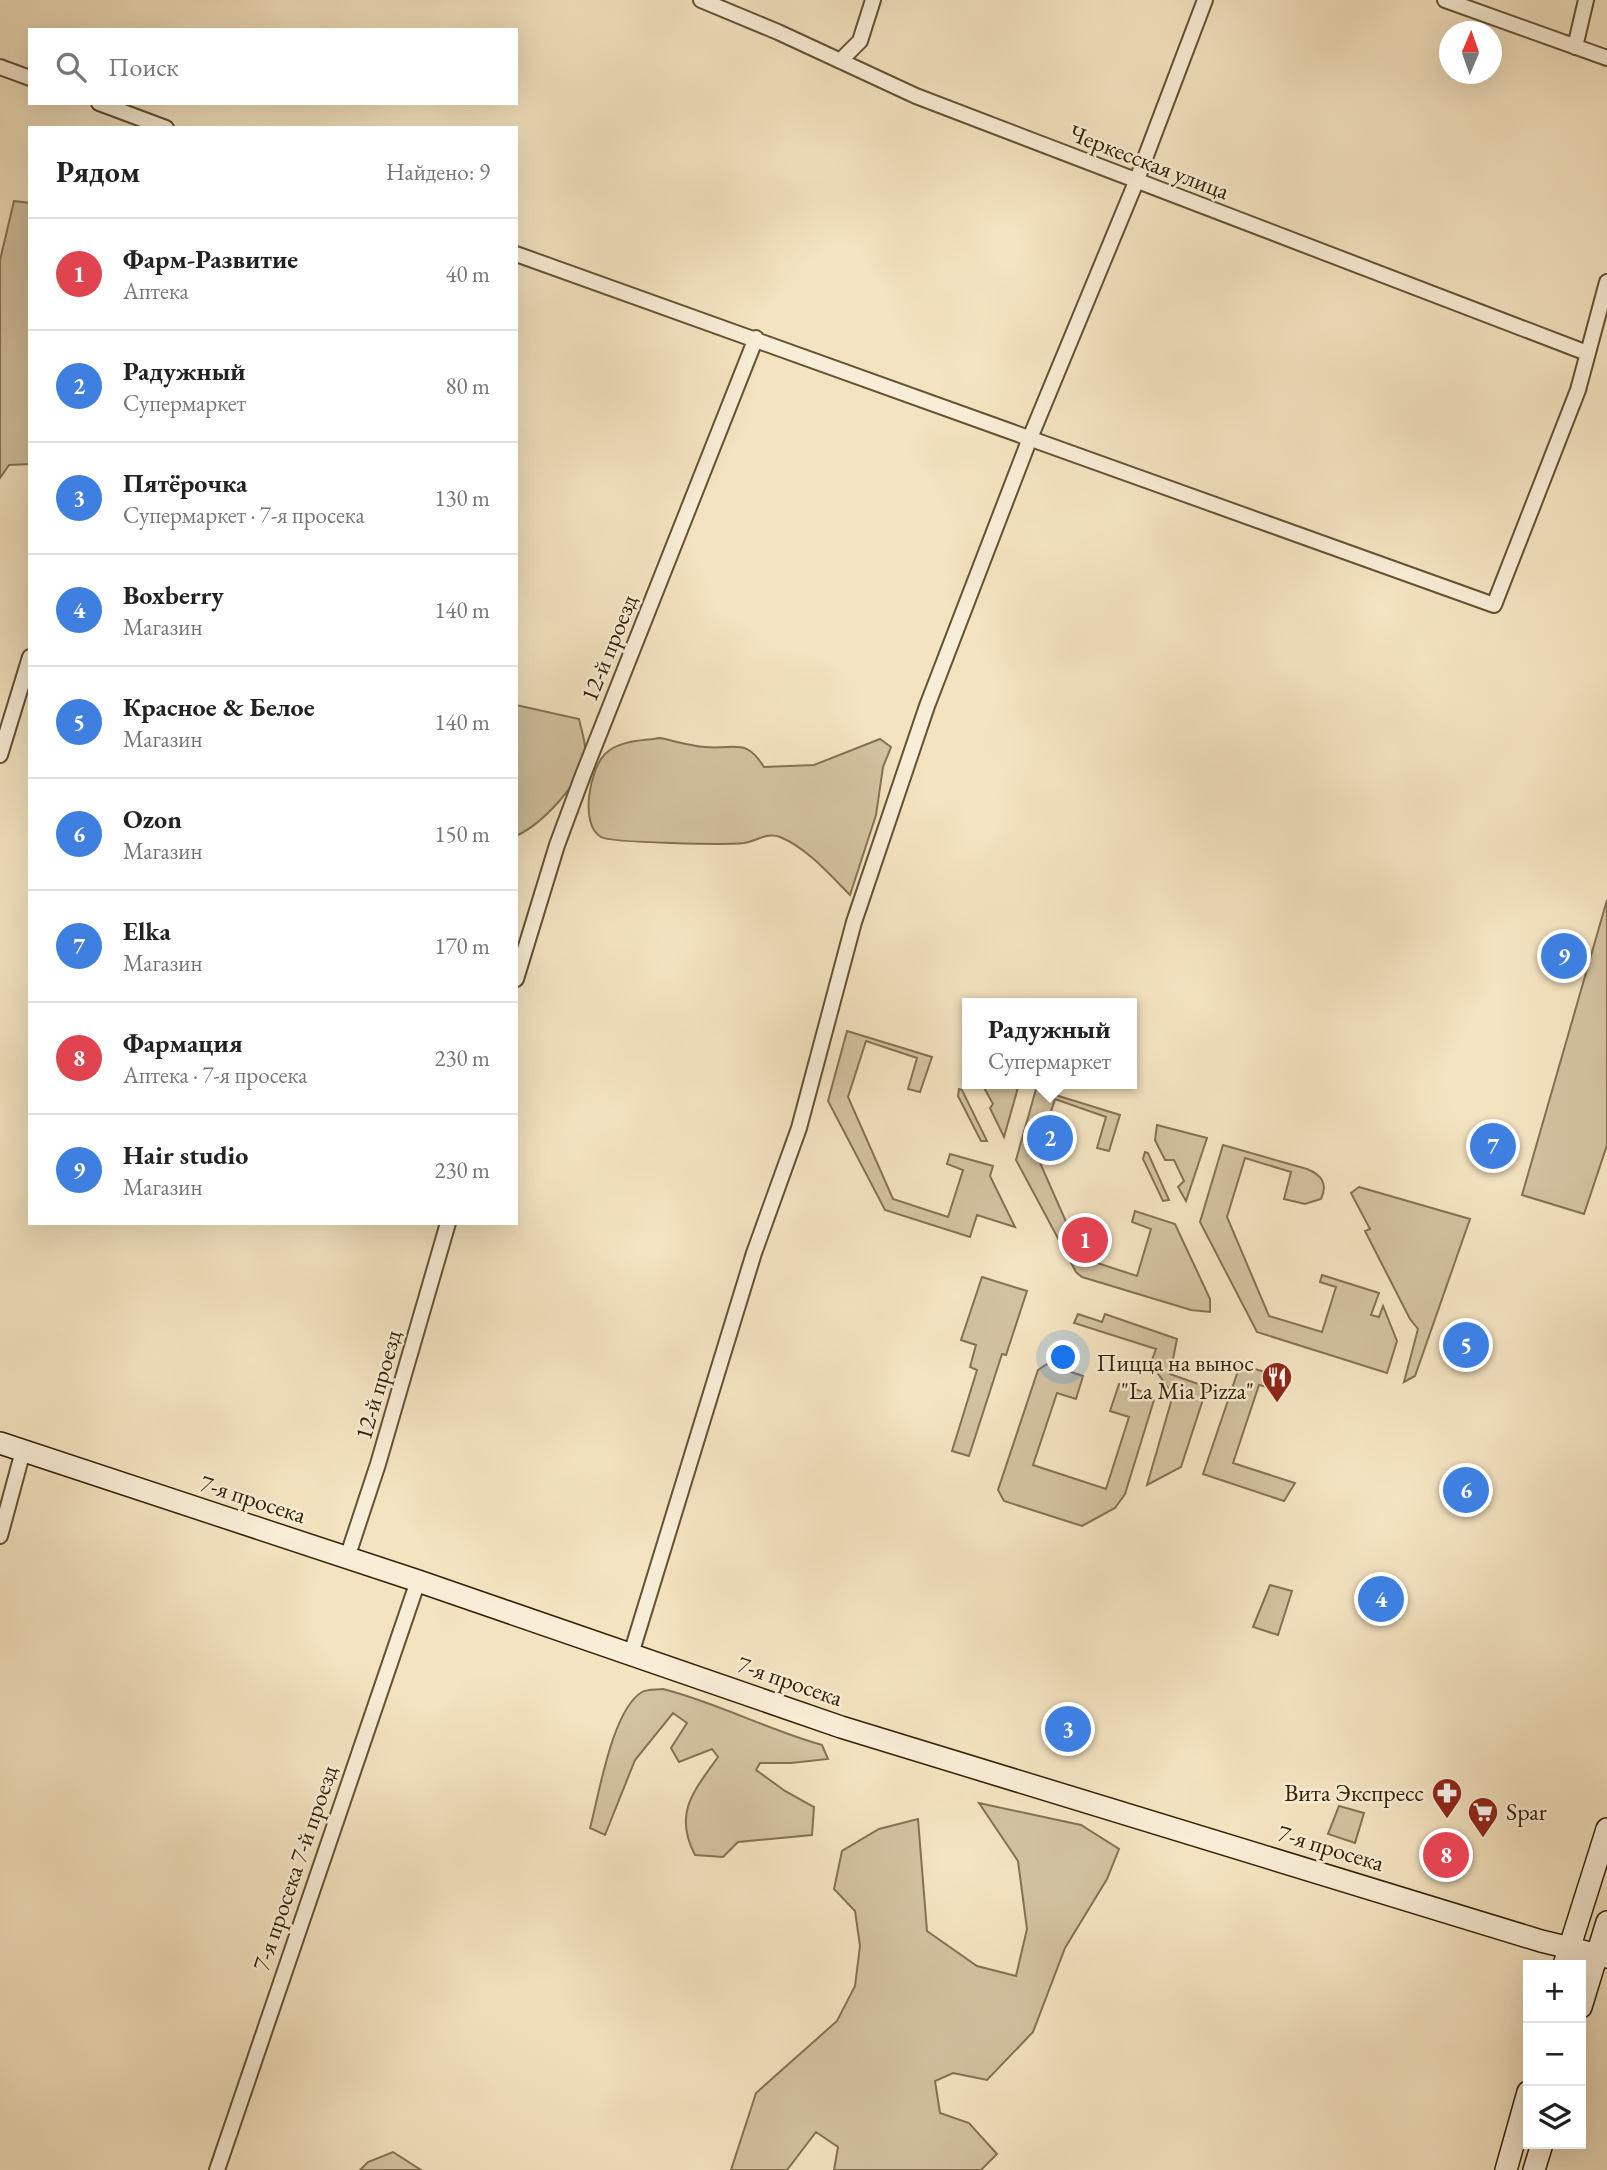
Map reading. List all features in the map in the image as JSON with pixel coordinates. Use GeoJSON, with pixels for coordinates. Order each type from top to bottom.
{"type":"FeatureCollection","features":[{"type":"Feature","properties":{"kind":"street","name":"Черкесская улица"},"geometry":{"type":"LineString","coordinates":[[701,0],[841,60],[916,96],[1587,354]]}},
{"type":"Feature","properties":{"kind":"street"},"geometry":{"type":"LineString","coordinates":[[841,60],[860,41],[873,0]]}},
{"type":"Feature","properties":{"kind":"street"},"geometry":{"type":"LineString","coordinates":[[631,1654],[754,1253],[799,1128],[858,909],[927,706],[1030,438],[1136,182],[1205,0]]}},
{"type":"Feature","properties":{"kind":"street"},"geometry":{"type":"LineString","coordinates":[[1445,0],[1607,58]]}},
{"type":"Feature","properties":{"kind":"street"},"geometry":{"type":"LineString","coordinates":[[1575,47],[1586,0]]}},
{"type":"Feature","properties":{"kind":"street"},"geometry":{"type":"LineString","coordinates":[[0,67],[28,77]]}},
{"type":"Feature","properties":{"kind":"street"},"geometry":{"type":"LineString","coordinates":[[104,105],[161,126]]}},
{"type":"Feature","properties":{"kind":"street"},"geometry":{"type":"LineString","coordinates":[[518,255],[1494,605],[1577,390],[1607,282]]}},
{"type":"Feature","properties":{"kind":"street","name":"12-й проезд"},"geometry":{"type":"LineString","coordinates":[[518,972],[552,858],[583,775],[756,338]]}},
{"type":"Feature","properties":{"kind":"street"},"geometry":{"type":"LineString","coordinates":[[0,755],[28,664]]}},
{"type":"Feature","properties":{"kind":"street","name":"12-й проезд"},"geometry":{"type":"LineString","coordinates":[[347,1558],[379,1464],[447,1225]]}},
{"type":"Feature","properties":{"kind":"street","name":"7-я просека"},"geometry":{"type":"LineString","coordinates":[[0,1443],[418,1581],[854,1731],[1541,1941],[1567,1955],[1602,1955]]}},
{"type":"Feature","properties":{"kind":"street"},"geometry":{"type":"LineString","coordinates":[[0,1536],[23,1451]]}},
{"type":"Feature","properties":{"kind":"street","name":"7-я просека 7-й проезд"},"geometry":{"type":"LineString","coordinates":[[217,2170],[418,1581]]}},
{"type":"Feature","properties":{"kind":"street"},"geometry":{"type":"LineString","coordinates":[[1567,1955],[1607,1829]]}},
{"type":"Feature","properties":{"kind":"street"},"geometry":{"type":"LineString","coordinates":[[1586,1995],[1602,1955],[1607,1922]]}},
{"type":"Feature","properties":{"kind":"street"},"geometry":{"type":"LineString","coordinates":[[1506,2170],[1523,2110]]}},
{"type":"Feature","properties":{"kind":"street"},"geometry":{"type":"LineString","coordinates":[[1534,2170],[1540,2149]]}},
{"type":"Feature","properties":{"kind":"shaded area"},"geometry":{"type":"Polygon","coordinates":[[[14,201],[28,203],[28,464],[9,465],[0,478],[0,260],[14,201]]]}},
{"type":"Feature","properties":{"kind":"shaded area"},"geometry":{"type":"Polygon","coordinates":[[[518,705],[579,719],[585,748],[583,764],[569,789],[549,812],[518,835],[518,705]]]}},
{"type":"Feature","properties":{"kind":"shaded area"},"geometry":{"type":"Polygon","coordinates":[[[660,738],[699,746],[745,748],[764,767],[814,765],[880,739],[891,747],[883,767],[876,815],[850,895],[809,855],[780,837],[766,836],[744,843],[716,844],[646,842],[601,837],[590,821],[589,809],[591,783],[600,761],[617,746],[660,738]]]}},
{"type":"Feature","properties":{"kind":"shaded area"},"geometry":{"type":"Polygon","coordinates":[[[1607,900],[1607,1145],[1584,1214],[1522,1195],[1607,900]]]}},
{"type":"Feature","properties":{"kind":"shaded area"},"geometry":{"type":"Polygon","coordinates":[[[847,1031],[932,1057],[920,1092],[908,1089],[917,1058],[866,1041],[848,1097],[893,1199],[948,1217],[963,1170],[947,1164],[950,1154],[993,1166],[990,1176],[1015,1227],[977,1215],[970,1237],[885,1210],[828,1101],[847,1031]]]}},
{"type":"Feature","properties":{"kind":"shaded area"},"geometry":{"type":"Polygon","coordinates":[[[959,1089],[962,1090],[987,1141],[981,1141],[958,1096],[959,1089]]]}},
{"type":"Feature","properties":{"kind":"shaded area"},"geometry":{"type":"Polygon","coordinates":[[[985,1089],[1018,1089],[1004,1137],[990,1108],[993,1104],[985,1089]]]}},
{"type":"Feature","properties":{"kind":"shaded area"},"geometry":{"type":"Polygon","coordinates":[[[1036,1089],[1120,1115],[1109,1151],[1097,1148],[1106,1117],[1055,1099],[1037,1156],[1082,1258],[1137,1276],[1151,1229],[1132,1222],[1135,1211],[1175,1224],[1210,1299],[1210,1312],[1191,1310],[1082,1277],[1076,1272],[1016,1160],[1036,1089]]]}},
{"type":"Feature","properties":{"kind":"shaded area"},"geometry":{"type":"Polygon","coordinates":[[[1157,1125],[1207,1138],[1186,1201],[1178,1187],[1184,1181],[1174,1160],[1165,1160],[1155,1140],[1157,1125]]]}},
{"type":"Feature","properties":{"kind":"shaded area"},"geometry":{"type":"Polygon","coordinates":[[[1223,1145],[1307,1169],[1317,1174],[1324,1184],[1321,1199],[1305,1204],[1284,1199],[1291,1172],[1245,1158],[1227,1217],[1269,1316],[1322,1332],[1336,1287],[1320,1282],[1322,1275],[1379,1293],[1371,1315],[1379,1317],[1383,1306],[1397,1341],[1387,1373],[1257,1332],[1200,1222],[1223,1145]]]}},
{"type":"Feature","properties":{"kind":"shaded area"},"geometry":{"type":"Polygon","coordinates":[[[1145,1152],[1148,1153],[1169,1200],[1163,1201],[1143,1159],[1145,1152]]]}},
{"type":"Feature","properties":{"kind":"shaded area"},"geometry":{"type":"Polygon","coordinates":[[[1359,1187],[1470,1219],[1415,1376],[1404,1382],[1418,1329],[1410,1319],[1365,1231],[1370,1229],[1351,1193],[1359,1187]]]}},
{"type":"Feature","properties":{"kind":"shaded area"},"geometry":{"type":"Polygon","coordinates":[[[982,1277],[1027,1291],[1006,1355],[1002,1354],[969,1456],[952,1451],[977,1370],[970,1367],[976,1345],[961,1340],[982,1277]]]}},
{"type":"Feature","properties":{"kind":"shaded area"},"geometry":{"type":"Polygon","coordinates":[[[1078,1314],[1102,1322],[1105,1314],[1177,1339],[1170,1374],[1207,1387],[1181,1467],[1147,1485],[1173,1395],[1156,1371],[1149,1368],[1156,1349],[1074,1323],[1078,1314]]]}},
{"type":"Feature","properties":{"kind":"shaded area"},"geometry":{"type":"Polygon","coordinates":[[[1047,1364],[1083,1376],[1076,1399],[1057,1393],[1033,1465],[1106,1489],[1129,1417],[1110,1411],[1119,1384],[1150,1394],[1154,1400],[1125,1494],[1115,1508],[1082,1526],[1004,1501],[998,1490],[1038,1370],[1047,1364]]]}},
{"type":"Feature","properties":{"kind":"shaded area"},"geometry":{"type":"Polygon","coordinates":[[[1240,1365],[1284,1377],[1279,1390],[1259,1385],[1233,1463],[1295,1483],[1284,1501],[1203,1474],[1240,1365]]]}},
{"type":"Feature","properties":{"kind":"shaded area"},"geometry":{"type":"Polygon","coordinates":[[[1270,1585],[1292,1591],[1278,1635],[1253,1627],[1270,1585]]]}},
{"type":"Feature","properties":{"kind":"shaded area"},"geometry":{"type":"Polygon","coordinates":[[[663,1689],[822,1745],[828,1759],[760,1763],[756,1770],[785,1791],[814,1807],[812,1835],[738,1842],[723,1857],[695,1855],[686,1827],[686,1814],[694,1792],[718,1757],[712,1749],[679,1762],[671,1748],[687,1723],[673,1713],[635,1760],[605,1835],[590,1828],[608,1754],[622,1716],[642,1692],[663,1689]]]}},
{"type":"Feature","properties":{"kind":"shaded area"},"geometry":{"type":"Polygon","coordinates":[[[979,1803],[1081,1825],[1119,1849],[1107,1879],[1065,1948],[1033,2032],[987,2080],[953,2073],[935,2081],[940,2113],[969,2123],[997,2154],[981,2170],[834,2170],[838,2147],[816,2132],[787,2170],[731,2170],[756,2093],[837,2021],[855,1986],[860,1946],[855,1911],[834,1889],[842,1851],[879,1829],[918,1819],[927,1931],[977,1966],[1016,1976],[1027,1929],[1018,1861],[979,1803]]]}},
{"type":"Feature","properties":{"kind":"shaded area"},"geometry":{"type":"Polygon","coordinates":[[[1339,1806],[1364,1813],[1355,1843],[1328,1834],[1339,1806]]]}},
{"type":"Feature","properties":{"kind":"shaded area"},"geometry":{"type":"Polygon","coordinates":[[[393,2152],[421,2170],[360,2170],[368,2162],[393,2152]]]}},
{"type":"Feature","properties":{"kind":"place","name":"Hair studio"},"geometry":{"type":"Point","coordinates":[1564,956]}},
{"type":"Feature","properties":{"kind":"place","name":"Радужный"},"geometry":{"type":"Point","coordinates":[1050,1138]}},
{"type":"Feature","properties":{"kind":"place","name":"Elka"},"geometry":{"type":"Point","coordinates":[1493,1146]}},
{"type":"Feature","properties":{"kind":"place","name":"Фарм-Развитие"},"geometry":{"type":"Point","coordinates":[1085,1240]}},
{"type":"Feature","properties":{"kind":"place","name":"Красное & Белое"},"geometry":{"type":"Point","coordinates":[1466,1345]}},
{"type":"Feature","properties":{"kind":"place","name":"Пицца на вынос \"La Mia Pizza\""},"geometry":{"type":"Point","coordinates":[1277,1404]}},
{"type":"Feature","properties":{"kind":"place","name":"Ozon"},"geometry":{"type":"Point","coordinates":[1466,1490]}},
{"type":"Feature","properties":{"kind":"place","name":"Boxberry"},"geometry":{"type":"Point","coordinates":[1381,1599]}},
{"type":"Feature","properties":{"kind":"place","name":"Пятёрочка"},"geometry":{"type":"Point","coordinates":[1068,1729]}},
{"type":"Feature","properties":{"kind":"place","name":"Вита Экспресс"},"geometry":{"type":"Point","coordinates":[1447,1820]}},
{"type":"Feature","properties":{"kind":"place","name":"Spar"},"geometry":{"type":"Point","coordinates":[1483,1839]}},
{"type":"Feature","properties":{"kind":"place","name":"Фармация"},"geometry":{"type":"Point","coordinates":[1446,1855]}}]}
